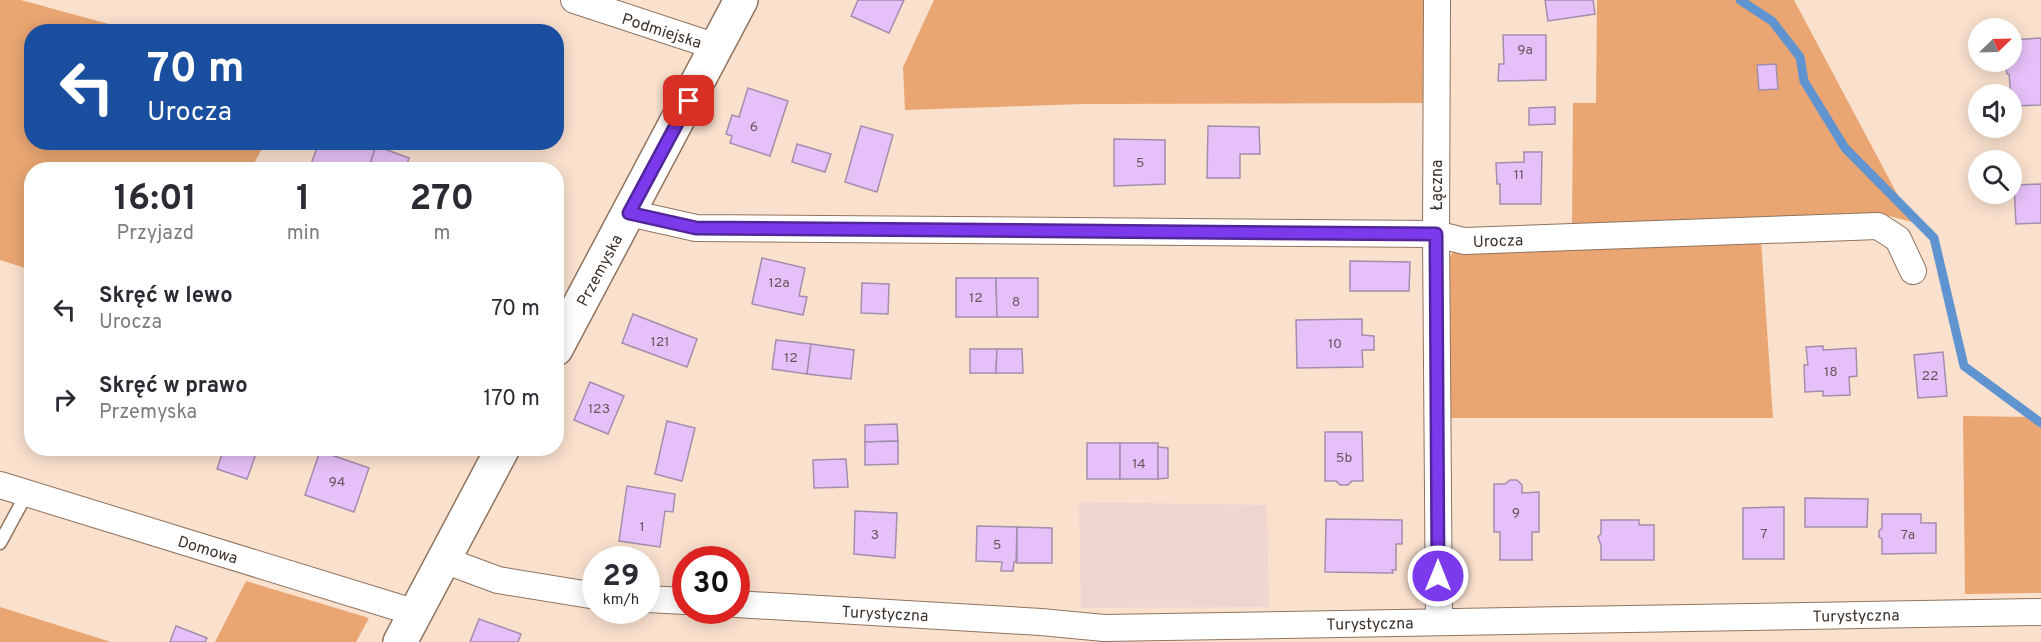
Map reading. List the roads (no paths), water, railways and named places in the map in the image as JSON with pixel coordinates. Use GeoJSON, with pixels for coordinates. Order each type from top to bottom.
{"type":"FeatureCollection","features":[{"type":"Feature","properties":{"kind":"main road","name":"Przemyska"},"geometry":{"type":"LineString","coordinates":[[564,334],[741,0]]}},
{"type":"Feature","properties":{"kind":"main road"},"geometry":{"type":"LineString","coordinates":[[400,642],[499,456]]}},
{"type":"Feature","properties":{"kind":"street","name":"Podmiejska"},"geometry":{"type":"LineString","coordinates":[[574,0],[717,47]]}},
{"type":"Feature","properties":{"kind":"street","name":"Łączna"},"geometry":{"type":"LineString","coordinates":[[1437,0],[1439,622]]}},
{"type":"Feature","properties":{"kind":"street","name":"Urocza"},"geometry":{"type":"LineString","coordinates":[[629,213],[696,228],[1436,234],[1464,241],[1878,226],[1898,239],[1913,271]]}},
{"type":"Feature","properties":{"kind":"street","name":"Domowa"},"geometry":{"type":"LineString","coordinates":[[0,485],[416,613]]}},
{"type":"Feature","properties":{"kind":"street"},"geometry":{"type":"LineString","coordinates":[[444,560],[498,580],[582,594]]}},
{"type":"Feature","properties":{"kind":"street","name":"Turystyczna"},"geometry":{"type":"LineString","coordinates":[[750,605],[1041,622],[1104,635],[1439,622],[2041,612]]}},
{"type":"Feature","properties":{"kind":"lane"},"geometry":{"type":"LineString","coordinates":[[0,543],[27,493]]}},
{"type":"Feature","properties":{"kind":"waterway"},"geometry":{"type":"LineString","coordinates":[[1740,0],[1772,21],[1800,57],[1804,81],[1845,148],[1934,238],[1964,366],[2041,423]]}}]}
